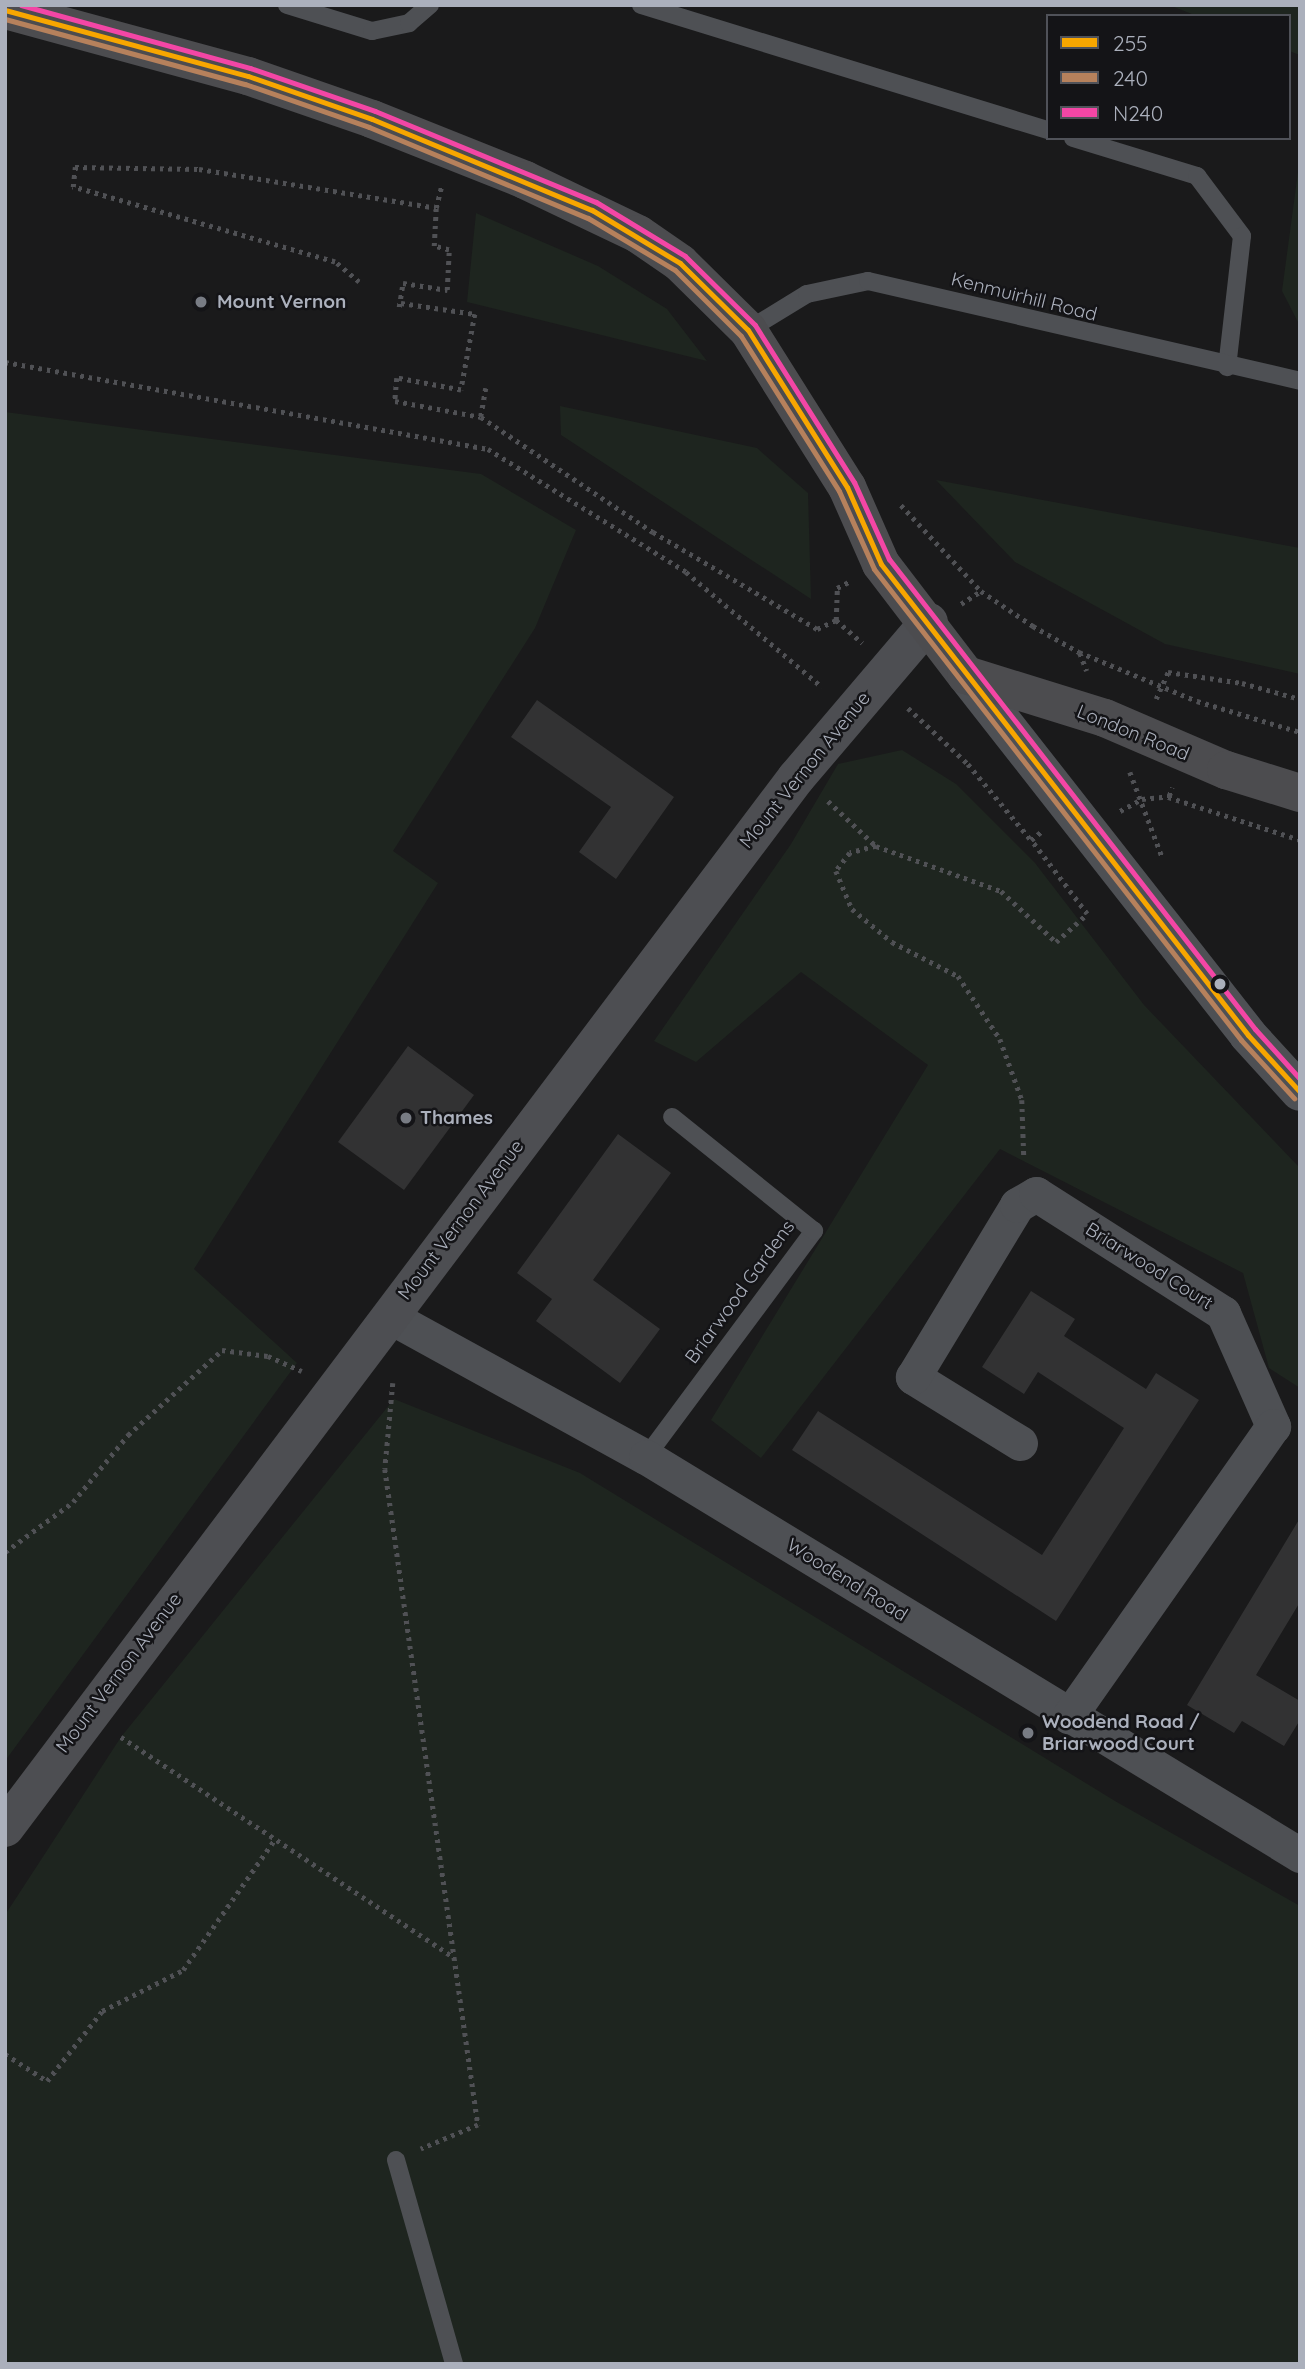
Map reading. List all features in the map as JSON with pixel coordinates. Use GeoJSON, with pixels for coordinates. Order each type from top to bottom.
{"type":"FeatureCollection","features":[{"type":"Feature","properties":{"kind":"main road"},"geometry":{"type":"LineString","coordinates":[[5,10],[248,76],[450,149],[638,234],[680,263],[748,330],[847,487],[881,564],[929,622],[966,675]]}},
{"type":"Feature","properties":{"kind":"main road","name":"Mount Vernon Avenue"},"geometry":{"type":"LineString","coordinates":[[5,1828],[335,1385],[850,710],[929,622]]}},
{"type":"Feature","properties":{"kind":"main road","name":"London Road"},"geometry":{"type":"LineString","coordinates":[[966,675],[1105,718],[1226,771],[1300,793]]}},
{"type":"Feature","properties":{"kind":"street"},"geometry":{"type":"LineString","coordinates":[[966,675],[1248,1035],[1300,1092]]}},
{"type":"Feature","properties":{"kind":"street","name":"Briarwood Court"},"geometry":{"type":"LineString","coordinates":[[1025,1200],[1036,1194],[1223,1313],[1273,1426],[1069,1716]]}},
{"type":"Feature","properties":{"kind":"street"},"geometry":{"type":"LineString","coordinates":[[1020,1443],[913,1377],[1017,1205],[1025,1200]]}},
{"type":"Feature","properties":{"kind":"street","name":"Woodend Road"},"geometry":{"type":"LineString","coordinates":[[388,1316],[646,1457],[1300,1855]]}},
{"type":"Feature","properties":{"kind":"lane"},"geometry":{"type":"LineString","coordinates":[[287,5],[372,31],[409,23],[430,5]]}},
{"type":"Feature","properties":{"kind":"lane"},"geometry":{"type":"LineString","coordinates":[[641,5],[1046,129]]}},
{"type":"Feature","properties":{"kind":"lane"},"geometry":{"type":"LineString","coordinates":[[1080,140],[1197,176],[1242,236],[1227,368]]}},
{"type":"Feature","properties":{"kind":"lane","name":"Kenmuirhill Road"},"geometry":{"type":"LineString","coordinates":[[748,330],[807,293],[868,281],[1227,368],[1300,382]]}},
{"type":"Feature","properties":{"kind":"lane","name":"Briarwood Gardens"},"geometry":{"type":"LineString","coordinates":[[646,1457],[814,1231],[672,1117]]}},
{"type":"Feature","properties":{"kind":"lane"},"geometry":{"type":"LineString","coordinates":[[396,2160],[454,2364]]}},
{"type":"Feature","properties":{"kind":"path"},"geometry":{"type":"LineString","coordinates":[[450,149],[436,208],[433,246],[449,250],[447,290],[403,283],[400,305],[475,314],[461,390],[397,378],[395,401],[481,417],[653,532],[817,629],[836,620],[874,655],[879,678]]}},
{"type":"Feature","properties":{"kind":"path"},"geometry":{"type":"LineString","coordinates":[[359,282],[335,262],[73,187],[75,167],[199,169],[436,208]]}},
{"type":"Feature","properties":{"kind":"path"},"geometry":{"type":"LineString","coordinates":[[5,362],[488,449],[686,572],[850,710]]}},
{"type":"Feature","properties":{"kind":"path"},"geometry":{"type":"LineString","coordinates":[[481,417],[486,388]]}},
{"type":"Feature","properties":{"kind":"path"},"geometry":{"type":"LineString","coordinates":[[1160,686],[1168,672],[1242,683],[1300,699]]}},
{"type":"Feature","properties":{"kind":"path"},"geometry":{"type":"LineString","coordinates":[[1105,718],[1167,870]]}},
{"type":"Feature","properties":{"kind":"path"},"geometry":{"type":"LineString","coordinates":[[1167,796],[1300,840]]}},
{"type":"Feature","properties":{"kind":"path"},"geometry":{"type":"LineString","coordinates":[[835,805],[876,846],[1001,891],[1055,942],[1087,914],[1031,841]]}},
{"type":"Feature","properties":{"kind":"path"},"geometry":{"type":"LineString","coordinates":[[876,846],[850,853],[836,871],[852,909],[892,942],[958,975],[1000,1040],[1022,1100],[1025,1200]]}},
{"type":"Feature","properties":{"kind":"path"},"geometry":{"type":"LineString","coordinates":[[5,1552],[73,1502],[131,1432],[222,1350],[268,1356],[335,1385]]}},
{"type":"Feature","properties":{"kind":"path"},"geometry":{"type":"LineString","coordinates":[[393,1376],[385,1469],[478,2124],[396,2160]]}},
{"type":"Feature","properties":{"kind":"path"},"geometry":{"type":"LineString","coordinates":[[121,1737],[453,1956]]}},
{"type":"Feature","properties":{"kind":"path"},"geometry":{"type":"LineString","coordinates":[[5,2054],[47,2081],[102,2011],[183,1970],[275,1839]]}},
{"type":"Feature","properties":{"kind":"shaded area"},"geometry":{"type":"Polygon","coordinates":[[[1169,5],[1300,5],[1300,55],[1291,52],[1291,14],[1192,14],[1169,5]]]}},
{"type":"Feature","properties":{"kind":"shaded area"},"geometry":{"type":"Polygon","coordinates":[[[1300,157],[1300,326],[1282,291],[1300,157]]]}},
{"type":"Feature","properties":{"kind":"shaded area"},"geometry":{"type":"Polygon","coordinates":[[[476,213],[598,266],[667,309],[707,361],[467,302],[476,213]]]}},
{"type":"Feature","properties":{"kind":"shaded area"},"geometry":{"type":"Polygon","coordinates":[[[560,406],[757,448],[808,493],[811,599],[561,435],[560,406]]]}},
{"type":"Feature","properties":{"kind":"shaded area"},"geometry":{"type":"Polygon","coordinates":[[[5,412],[481,474],[576,530],[535,628],[393,851],[438,883],[194,1269],[297,1363],[5,1761],[5,412]]]}},
{"type":"Feature","properties":{"kind":"shaded area"},"geometry":{"type":"Polygon","coordinates":[[[936,480],[1300,548],[1300,674],[1165,644],[1015,562],[936,480]]]}},
{"type":"Feature","properties":{"kind":"shaded area"},"geometry":{"type":"Polygon","coordinates":[[[902,750],[956,784],[1035,863],[1144,1005],[1300,1168],[1300,1388],[1269,1368],[1243,1273],[1000,1149],[761,1458],[711,1420],[928,1065],[801,972],[696,1062],[654,1041],[791,844],[838,764],[902,750]]]}},
{"type":"Feature","properties":{"kind":"shaded area"},"geometry":{"type":"Polygon","coordinates":[[[394,1399],[580,1473],[1115,1801],[1300,1906],[1300,2364],[5,2364],[5,1915],[121,1737],[394,1399]]]}},
{"type":"Feature","properties":{"kind":"building"},"geometry":{"type":"Polygon","coordinates":[[[537,700],[674,797],[616,879],[579,852],[611,807],[511,737],[537,700]]]}},
{"type":"Feature","properties":{"kind":"building","name":"Thames"},"geometry":{"type":"Polygon","coordinates":[[[408,1046],[474,1095],[404,1190],[338,1142],[408,1046]]]}},
{"type":"Feature","properties":{"kind":"building"},"geometry":{"type":"Polygon","coordinates":[[[618,1134],[671,1173],[593,1280],[660,1329],[620,1383],[536,1321],[552,1299],[517,1273],[618,1134]]]}},
{"type":"Feature","properties":{"kind":"building"},"geometry":{"type":"Polygon","coordinates":[[[1031,1291],[1075,1319],[1064,1336],[1146,1389],[1156,1373],[1199,1400],[1056,1621],[792,1450],[818,1411],[1042,1555],[1124,1428],[1038,1372],[1024,1394],[982,1367],[1031,1291]]]}},
{"type":"Feature","properties":{"kind":"building"},"geometry":{"type":"Polygon","coordinates":[[[1300,1518],[1300,1602],[1256,1675],[1300,1701],[1300,1720],[1284,1746],[1242,1721],[1234,1733],[1187,1705],[1300,1518]]]}},
{"type":"Feature","properties":{"kind":"transit line","name":"N240"},"geometry":{"type":"LineString","coordinates":[[21,5],[250,68],[375,111],[596,202],[685,256],[755,325],[854,482],[889,559],[1255,1029],[1300,1079]]}},
{"type":"Feature","properties":{"kind":"transit line","name":"255"},"geometry":{"type":"LineString","coordinates":[[5,10],[248,76],[372,119],[592,210],[680,263],[748,330],[847,487],[881,564],[1248,1035],[1300,1092]]}},
{"type":"Feature","properties":{"kind":"transit line","name":"240"},"geometry":{"type":"LineString","coordinates":[[5,19],[245,84],[369,127],[588,218],[675,270],[741,336],[839,491],[874,569],[1241,1040],[1294,1098]]}},
{"type":"Feature","properties":{"kind":"place","name":"Mount Vernon"},"geometry":{"type":"Point","coordinates":[201,302]}},
{"type":"Feature","properties":{"kind":"place","name":"Thames"},"geometry":{"type":"Point","coordinates":[406,1118]}},
{"type":"Feature","properties":{"kind":"place","name":"Woodend Road / Briarwood Court"},"geometry":{"type":"Point","coordinates":[1028,1733]}}]}
